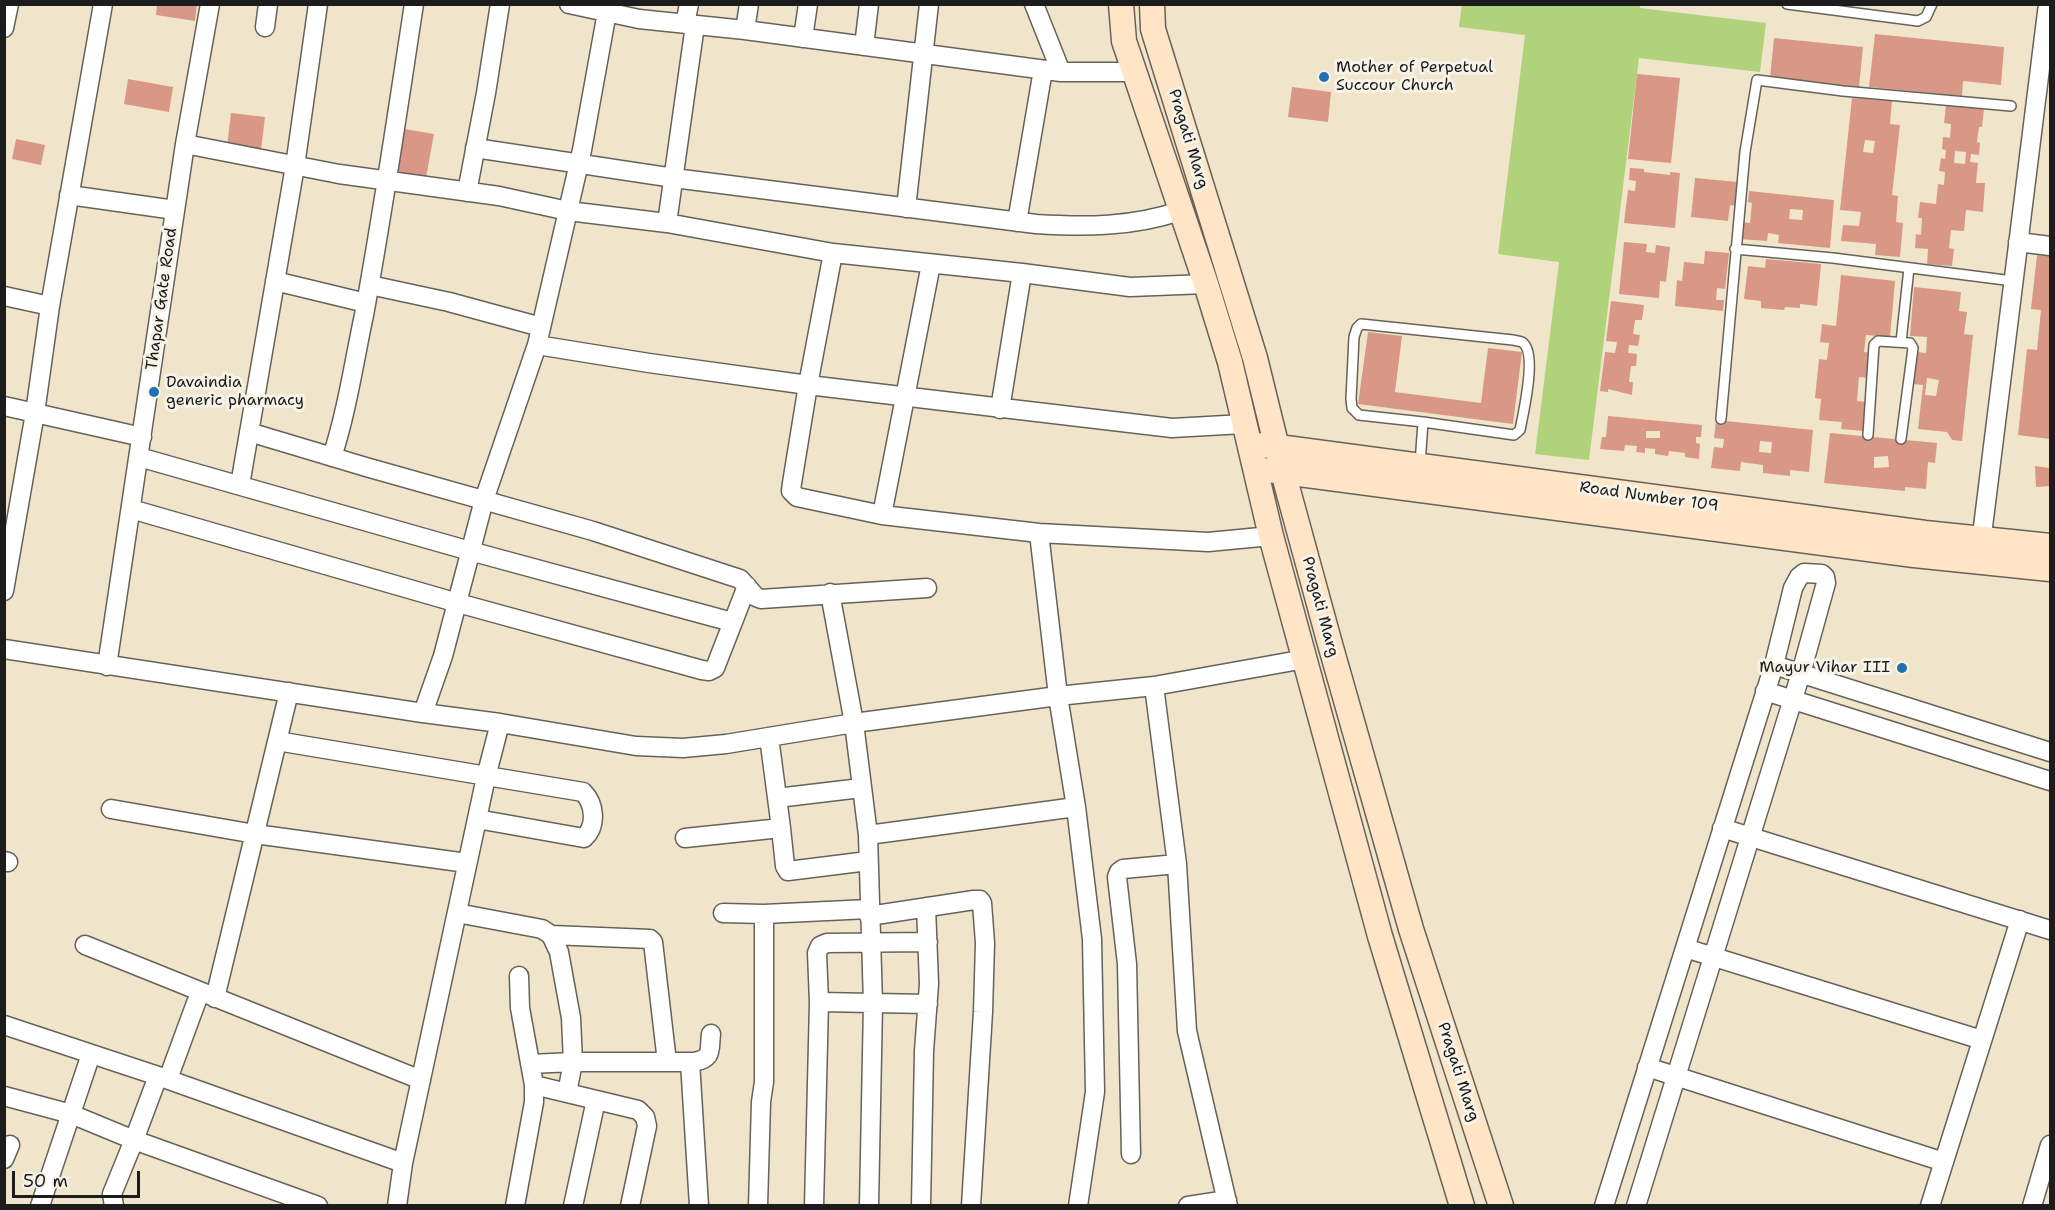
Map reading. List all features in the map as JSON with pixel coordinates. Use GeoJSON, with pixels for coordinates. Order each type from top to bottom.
{"type":"FeatureCollection","features":[{"type":"Feature","properties":{"kind":"main road","name":"Pragati Marg"},"geometry":{"type":"LineString","coordinates":[[1121,4],[1124,41],[1230,362],[1270,536],[1380,936],[1462,1206]]}},
{"type":"Feature","properties":{"kind":"main road","name":"Pragati Marg"},"geometry":{"type":"LineString","coordinates":[[1152,4],[1153,28],[1256,358],[1283,472],[1412,929],[1501,1206]]}},
{"type":"Feature","properties":{"kind":"main road","name":"Road Number 109"},"geometry":{"type":"LineString","coordinates":[[1246,433],[1277,447],[1980,550],[2050,569]]}},
{"type":"Feature","properties":{"kind":"main road","name":"Road Number 109"},"geometry":{"type":"LineString","coordinates":[[1255,469],[1902,553],[2050,546]]}},
{"type":"Feature","properties":{"kind":"street"},"geometry":{"type":"LineString","coordinates":[[4,28],[9,4]]}},
{"type":"Feature","properties":{"kind":"street"},"geometry":{"type":"LineString","coordinates":[[4,591],[35,413],[50,306],[103,4]]}},
{"type":"Feature","properties":{"kind":"street","name":"Thapar Gate Road"},"geometry":{"type":"LineString","coordinates":[[107,666],[185,144],[210,4]]}},
{"type":"Feature","properties":{"kind":"street"},"geometry":{"type":"LineString","coordinates":[[265,27],[268,4]]}},
{"type":"Feature","properties":{"kind":"street"},"geometry":{"type":"LineString","coordinates":[[240,485],[295,166],[318,4]]}},
{"type":"Feature","properties":{"kind":"street"},"geometry":{"type":"LineString","coordinates":[[332,457],[342,426],[368,294],[414,4]]}},
{"type":"Feature","properties":{"kind":"street"},"geometry":{"type":"LineString","coordinates":[[467,192],[500,4]]}},
{"type":"Feature","properties":{"kind":"street"},"geometry":{"type":"LineString","coordinates":[[569,4],[640,12],[690,24],[1052,71],[1135,72]]}},
{"type":"Feature","properties":{"kind":"street"},"geometry":{"type":"LineString","coordinates":[[667,223],[690,24],[688,4]]}},
{"type":"Feature","properties":{"kind":"street"},"geometry":{"type":"LineString","coordinates":[[745,30],[749,4]]}},
{"type":"Feature","properties":{"kind":"street"},"geometry":{"type":"LineString","coordinates":[[803,38],[808,4]]}},
{"type":"Feature","properties":{"kind":"street"},"geometry":{"type":"LineString","coordinates":[[864,46],[869,4]]}},
{"type":"Feature","properties":{"kind":"street"},"geometry":{"type":"LineString","coordinates":[[906,208],[929,4]]}},
{"type":"Feature","properties":{"kind":"street"},"geometry":{"type":"LineString","coordinates":[[1017,222],[1052,71],[1034,4]]}},
{"type":"Feature","properties":{"kind":"street"},"geometry":{"type":"LineString","coordinates":[[1980,550],[2048,4]]}},
{"type":"Feature","properties":{"kind":"street"},"geometry":{"type":"LineString","coordinates":[[423,713],[443,656],[484,500],[539,336],[578,164],[598,9]]}},
{"type":"Feature","properties":{"kind":"street"},"geometry":{"type":"LineString","coordinates":[[185,144],[387,182],[499,196],[568,211],[667,223],[833,253],[1130,286],[1206,284]]}},
{"type":"Feature","properties":{"kind":"street"},"geometry":{"type":"LineString","coordinates":[[475,148],[674,178],[1017,222],[1088,227],[1157,219],[1180,212]]}},
{"type":"Feature","properties":{"kind":"street"},"geometry":{"type":"LineString","coordinates":[[69,195],[176,210]]}},
{"type":"Feature","properties":{"kind":"street"},"geometry":{"type":"LineString","coordinates":[[2018,242],[2050,246]]}},
{"type":"Feature","properties":{"kind":"street"},"geometry":{"type":"LineString","coordinates":[[833,253],[791,491],[797,497],[882,515],[1039,533],[1208,542],[1270,536]]}},
{"type":"Feature","properties":{"kind":"street"},"geometry":{"type":"LineString","coordinates":[[882,515],[931,264]]}},
{"type":"Feature","properties":{"kind":"street"},"geometry":{"type":"LineString","coordinates":[[1000,409],[1022,273]]}},
{"type":"Feature","properties":{"kind":"street"},"geometry":{"type":"LineString","coordinates":[[275,281],[368,294],[439,300],[539,336],[649,363],[1000,409],[1172,428],[1246,433]]}},
{"type":"Feature","properties":{"kind":"street"},"geometry":{"type":"LineString","coordinates":[[4,296],[50,306]]}},
{"type":"Feature","properties":{"kind":"street"},"geometry":{"type":"LineString","coordinates":[[4,406],[142,437]]}},
{"type":"Feature","properties":{"kind":"street"},"geometry":{"type":"LineString","coordinates":[[249,432],[605,535],[740,579],[756,597],[761,599],[927,588]]}},
{"type":"Feature","properties":{"kind":"street"},"geometry":{"type":"LineString","coordinates":[[139,457],[470,551],[732,622]]}},
{"type":"Feature","properties":{"kind":"street"},"geometry":{"type":"LineString","coordinates":[[131,509],[458,603],[709,671],[715,668],[747,586]]}},
{"type":"Feature","properties":{"kind":"street"},"geometry":{"type":"LineString","coordinates":[[1039,533],[1058,696],[1076,807],[1092,939],[1095,1092],[1078,1205],[1083,1206]]}},
{"type":"Feature","properties":{"kind":"street"},"geometry":{"type":"LineString","coordinates":[[1604,1206],[1774,665],[1793,588],[1802,574],[1808,572],[1822,574],[1826,583],[1800,673],[1636,1206]]}},
{"type":"Feature","properties":{"kind":"street"},"geometry":{"type":"LineString","coordinates":[[830,593],[854,723],[868,835],[873,1004],[869,1206]]}},
{"type":"Feature","properties":{"kind":"street"},"geometry":{"type":"LineString","coordinates":[[4,649],[647,746],[683,748],[726,744],[854,723],[1058,696],[1154,686],[1305,659]]}},
{"type":"Feature","properties":{"kind":"street"},"geometry":{"type":"LineString","coordinates":[[1774,665],[2050,752]]}},
{"type":"Feature","properties":{"kind":"street"},"geometry":{"type":"LineString","coordinates":[[1154,686],[1177,864],[1187,1031],[1228,1203],[1188,1206]]}},
{"type":"Feature","properties":{"kind":"street"},"geometry":{"type":"LineString","coordinates":[[1765,691],[2050,781]]}},
{"type":"Feature","properties":{"kind":"street"},"geometry":{"type":"LineString","coordinates":[[114,1206],[112,1194],[134,1140],[163,1078],[208,995],[255,834],[289,692]]}},
{"type":"Feature","properties":{"kind":"street"},"geometry":{"type":"LineString","coordinates":[[397,1206],[403,1163],[467,863],[500,723]]}},
{"type":"Feature","properties":{"kind":"street"},"geometry":{"type":"LineString","coordinates":[[769,737],[785,866],[788,871],[868,861]]}},
{"type":"Feature","properties":{"kind":"street"},"geometry":{"type":"LineString","coordinates":[[277,741],[583,792],[592,804],[591,822],[588,834],[584,838],[477,819]]}},
{"type":"Feature","properties":{"kind":"street"},"geometry":{"type":"LineString","coordinates":[[777,798],[861,788]]}},
{"type":"Feature","properties":{"kind":"street"},"geometry":{"type":"LineString","coordinates":[[868,835],[1076,807]]}},
{"type":"Feature","properties":{"kind":"street"},"geometry":{"type":"LineString","coordinates":[[111,809],[255,834],[467,863]]}},
{"type":"Feature","properties":{"kind":"street"},"geometry":{"type":"LineString","coordinates":[[685,838],[782,828]]}},
{"type":"Feature","properties":{"kind":"street"},"geometry":{"type":"LineString","coordinates":[[1722,828],[2050,930]]}},
{"type":"Feature","properties":{"kind":"street"},"geometry":{"type":"LineString","coordinates":[[1131,1154],[1127,964],[1117,877],[1123,869],[1177,864]]}},
{"type":"Feature","properties":{"kind":"street"},"geometry":{"type":"LineString","coordinates":[[723,913],[869,912],[980,900],[983,907],[985,943],[983,1012],[971,1206]]}},
{"type":"Feature","properties":{"kind":"street"},"geometry":{"type":"LineString","coordinates":[[921,1206],[924,1051],[928,1004],[926,907]]}},
{"type":"Feature","properties":{"kind":"street"},"geometry":{"type":"LineString","coordinates":[[457,913],[543,929],[551,935],[559,952],[571,1018],[573,1062],[567,1093]]}},
{"type":"Feature","properties":{"kind":"street"},"geometry":{"type":"LineString","coordinates":[[758,1206],[761,1102],[764,1082],[764,914]]}},
{"type":"Feature","properties":{"kind":"street"},"geometry":{"type":"LineString","coordinates":[[1930,1206],[2020,920]]}},
{"type":"Feature","properties":{"kind":"street"},"geometry":{"type":"LineString","coordinates":[[551,935],[646,938],[653,942],[667,1062]]}},
{"type":"Feature","properties":{"kind":"street"},"geometry":{"type":"LineString","coordinates":[[814,1206],[818,953],[820,946],[827,943],[928,942]]}},
{"type":"Feature","properties":{"kind":"street"},"geometry":{"type":"LineString","coordinates":[[84,945],[421,1080]]}},
{"type":"Feature","properties":{"kind":"street"},"geometry":{"type":"LineString","coordinates":[[1685,948],[1982,1040]]}},
{"type":"Feature","properties":{"kind":"street"},"geometry":{"type":"LineString","coordinates":[[515,1206],[534,1102],[534,1085],[520,1008],[519,976]]}},
{"type":"Feature","properties":{"kind":"street"},"geometry":{"type":"LineString","coordinates":[[819,1002],[928,1004]]}},
{"type":"Feature","properties":{"kind":"street"},"geometry":{"type":"LineString","coordinates":[[4,1025],[163,1078],[403,1163]]}},
{"type":"Feature","properties":{"kind":"street"},"geometry":{"type":"LineString","coordinates":[[530,1064],[704,1060],[709,1055],[711,1034]]}},
{"type":"Feature","properties":{"kind":"street"},"geometry":{"type":"LineString","coordinates":[[40,1206],[91,1054]]}},
{"type":"Feature","properties":{"kind":"street"},"geometry":{"type":"LineString","coordinates":[[690,1062],[699,1206]]}},
{"type":"Feature","properties":{"kind":"street"},"geometry":{"type":"LineString","coordinates":[[1647,1067],[1944,1162]]}},
{"type":"Feature","properties":{"kind":"street"},"geometry":{"type":"LineString","coordinates":[[534,1085],[638,1110],[645,1117],[647,1126],[630,1206]]}},
{"type":"Feature","properties":{"kind":"street"},"geometry":{"type":"LineString","coordinates":[[4,1096],[71,1114],[134,1140],[318,1206]]}},
{"type":"Feature","properties":{"kind":"street"},"geometry":{"type":"LineString","coordinates":[[573,1206],[596,1100]]}},
{"type":"Feature","properties":{"kind":"street"},"geometry":{"type":"LineString","coordinates":[[2031,1206],[2050,1145]]}},
{"type":"Feature","properties":{"kind":"lane"},"geometry":{"type":"LineString","coordinates":[[1787,4],[1918,21],[1926,17],[1932,4]]}},
{"type":"Feature","properties":{"kind":"lane"},"geometry":{"type":"LineString","coordinates":[[1721,419],[1744,152],[1757,80],[1843,91],[2011,106]]}},
{"type":"Feature","properties":{"kind":"lane"},"geometry":{"type":"LineString","coordinates":[[1735,249],[1833,258],[2013,281]]}},
{"type":"Feature","properties":{"kind":"lane"},"geometry":{"type":"LineString","coordinates":[[1901,342],[1909,268]]}},
{"type":"Feature","properties":{"kind":"lane"},"geometry":{"type":"LineString","coordinates":[[1361,324],[1523,342],[1528,349],[1530,364],[1520,430],[1514,435],[1423,422],[1359,415],[1352,408],[1354,337],[1361,324]]}},
{"type":"Feature","properties":{"kind":"lane"},"geometry":{"type":"LineString","coordinates":[[1868,435],[1874,345],[1878,341],[1910,343],[1913,348],[1901,439]]}},
{"type":"Feature","properties":{"kind":"lane"},"geometry":{"type":"LineString","coordinates":[[1419,466],[1423,422]]}},
{"type":"Feature","properties":{"kind":"green space"},"geometry":{"type":"Polygon","coordinates":[[[1462,4],[1640,5],[1640,8],[1766,23],[1760,72],[1639,58],[1589,460],[1535,454],[1559,262],[1498,254],[1525,35],[1459,27],[1462,4]]]}},
{"type":"Feature","properties":{"kind":"building"},"geometry":{"type":"Polygon","coordinates":[[[157,4],[197,4],[195,21],[156,15],[157,4]]]}},
{"type":"Feature","properties":{"kind":"building"},"geometry":{"type":"Polygon","coordinates":[[[1875,34],[2004,47],[2001,85],[1963,81],[1962,96],[1869,87],[1875,34]]]}},
{"type":"Feature","properties":{"kind":"building"},"geometry":{"type":"Polygon","coordinates":[[[1774,38],[1863,47],[1859,87],[1770,78],[1774,38]]]}},
{"type":"Feature","properties":{"kind":"building"},"geometry":{"type":"Polygon","coordinates":[[[1637,74],[1680,78],[1671,163],[1628,159],[1637,74]]]}},
{"type":"Feature","properties":{"kind":"building"},"geometry":{"type":"Polygon","coordinates":[[[128,79],[173,87],[169,112],[124,104],[128,79]]]}},
{"type":"Feature","properties":{"kind":"building"},"geometry":{"type":"Polygon","coordinates":[[[1292,87],[1331,92],[1328,122],[1288,117],[1292,87]]]}},
{"type":"Feature","properties":{"kind":"building"},"geometry":{"type":"Polygon","coordinates":[[[1852,98],[1892,101],[1890,124],[1900,125],[1892,195],[1898,196],[1896,222],[1903,223],[1900,257],[1875,255],[1876,244],[1841,241],[1843,225],[1859,226],[1861,212],[1840,210],[1852,98]],[[1865,140],[1863,152],[1873,153],[1875,141],[1865,140]]]}},
{"type":"Feature","properties":{"kind":"building"},"geometry":{"type":"Polygon","coordinates":[[[1946,106],[1984,109],[1977,142],[1980,143],[1979,155],[1971,154],[1970,162],[1978,163],[1976,183],[1985,183],[1983,212],[1966,210],[1964,231],[1951,230],[1949,248],[1954,249],[1952,266],[1927,264],[1928,249],[1915,248],[1916,234],[1921,235],[1922,218],[1918,218],[1920,202],[1936,204],[1938,184],[1944,185],[1945,172],[1939,171],[1941,158],[1945,159],[1946,150],[1942,149],[1943,137],[1950,138],[1951,124],[1944,123],[1946,106]],[[1955,151],[1954,163],[1965,164],[1966,152],[1955,151]]]}},
{"type":"Feature","properties":{"kind":"building"},"geometry":{"type":"Polygon","coordinates":[[[231,113],[265,117],[261,150],[227,146],[231,113]]]}},
{"type":"Feature","properties":{"kind":"building"},"geometry":{"type":"Polygon","coordinates":[[[399,128],[434,134],[425,183],[390,176],[399,128]]]}},
{"type":"Feature","properties":{"kind":"building"},"geometry":{"type":"Polygon","coordinates":[[[16,139],[45,145],[41,165],[12,159],[16,139]]]}},
{"type":"Feature","properties":{"kind":"building"},"geometry":{"type":"Polygon","coordinates":[[[1630,168],[1670,175],[1670,172],[1680,173],[1675,228],[1624,223],[1628,190],[1635,191],[1636,181],[1629,180],[1630,168]]]}},
{"type":"Feature","properties":{"kind":"building"},"geometry":{"type":"Polygon","coordinates":[[[1695,178],[1738,182],[1735,206],[1730,205],[1728,221],[1691,217],[1695,178]]]}},
{"type":"Feature","properties":{"kind":"building"},"geometry":{"type":"Polygon","coordinates":[[[1749,191],[1834,200],[1830,248],[1778,243],[1779,235],[1768,233],[1767,241],[1740,239],[1741,222],[1750,223],[1752,203],[1748,202],[1749,191]],[[1790,209],[1789,219],[1802,220],[1803,210],[1790,209]]]}},
{"type":"Feature","properties":{"kind":"building"},"geometry":{"type":"Polygon","coordinates":[[[1624,242],[1647,244],[1646,252],[1655,253],[1656,245],[1670,247],[1666,282],[1660,281],[1659,298],[1619,294],[1624,242]]]}},
{"type":"Feature","properties":{"kind":"building"},"geometry":{"type":"Polygon","coordinates":[[[1705,251],[1729,253],[1725,289],[1717,288],[1716,300],[1724,300],[1723,311],[1675,306],[1677,280],[1682,281],[1684,262],[1704,264],[1705,251]]]}},
{"type":"Feature","properties":{"kind":"building"},"geometry":{"type":"Polygon","coordinates":[[[2037,255],[2050,256],[2050,439],[2018,435],[2027,349],[2037,350],[2041,310],[2031,309],[2037,255]]]}},
{"type":"Feature","properties":{"kind":"building"},"geometry":{"type":"Polygon","coordinates":[[[1766,259],[1821,264],[1817,306],[1800,304],[1800,308],[1785,307],[1784,310],[1761,308],[1761,301],[1744,299],[1748,266],[1765,268],[1766,259]]]}},
{"type":"Feature","properties":{"kind":"building"},"geometry":{"type":"Polygon","coordinates":[[[1841,275],[1895,281],[1890,337],[1866,335],[1864,352],[1872,353],[1869,378],[1859,377],[1857,401],[1867,402],[1864,431],[1841,429],[1842,422],[1819,420],[1821,399],[1815,398],[1819,359],[1827,360],[1829,343],[1820,342],[1822,324],[1836,326],[1841,275]]]}},
{"type":"Feature","properties":{"kind":"building"},"geometry":{"type":"Polygon","coordinates":[[[1914,287],[1961,292],[1959,311],[1967,312],[1964,334],[1973,335],[1962,441],[1952,440],[1947,432],[1918,429],[1923,385],[1913,384],[1916,352],[1926,353],[1927,337],[1910,336],[1914,287]],[[1927,378],[1925,395],[1936,396],[1939,380],[1927,378]]]}},
{"type":"Feature","properties":{"kind":"building"},"geometry":{"type":"Polygon","coordinates":[[[1611,301],[1644,305],[1642,320],[1635,320],[1633,334],[1640,335],[1638,346],[1629,345],[1628,353],[1637,354],[1636,366],[1631,366],[1629,382],[1633,382],[1632,395],[1608,389],[1608,392],[1600,391],[1605,352],[1615,353],[1617,342],[1606,341],[1611,301]]]}},
{"type":"Feature","properties":{"kind":"building"},"geometry":{"type":"Polygon","coordinates":[[[1368,332],[1402,336],[1395,392],[1481,403],[1488,348],[1522,352],[1513,424],[1358,404],[1368,332]]]}},
{"type":"Feature","properties":{"kind":"building"},"geometry":{"type":"Polygon","coordinates":[[[1608,416],[1702,425],[1701,437],[1696,437],[1696,443],[1700,444],[1699,459],[1685,457],[1685,453],[1669,451],[1668,456],[1655,454],[1655,449],[1645,448],[1645,453],[1636,452],[1637,446],[1625,445],[1624,451],[1600,449],[1602,437],[1606,437],[1608,416]],[[1646,431],[1646,438],[1660,438],[1660,431],[1646,431]]]}},
{"type":"Feature","properties":{"kind":"building"},"geometry":{"type":"Polygon","coordinates":[[[1716,420],[1813,430],[1809,472],[1790,470],[1790,476],[1763,473],[1763,465],[1741,462],[1740,471],[1711,468],[1714,447],[1723,448],[1724,439],[1714,438],[1716,420]],[[1760,441],[1759,452],[1771,453],[1772,442],[1760,441]]]}},
{"type":"Feature","properties":{"kind":"building"},"geometry":{"type":"Polygon","coordinates":[[[1830,433],[1937,443],[1935,463],[1928,462],[1926,489],[1905,487],[1905,491],[1824,483],[1830,433]],[[1888,456],[1874,457],[1874,468],[1889,467],[1888,456]]]}},
{"type":"Feature","properties":{"kind":"building"},"geometry":{"type":"Polygon","coordinates":[[[2035,466],[2050,468],[2050,486],[2036,487],[2035,466]]]}},
{"type":"Feature","properties":{"kind":"place","name":"Mother of Perpetual Succour Church"},"geometry":{"type":"Point","coordinates":[1324,77]}},
{"type":"Feature","properties":{"kind":"place","name":"Davaindia generic pharmacy"},"geometry":{"type":"Point","coordinates":[154,392]}},
{"type":"Feature","properties":{"kind":"place","name":"Mayur Vihar III"},"geometry":{"type":"Point","coordinates":[1902,668]}}]}
